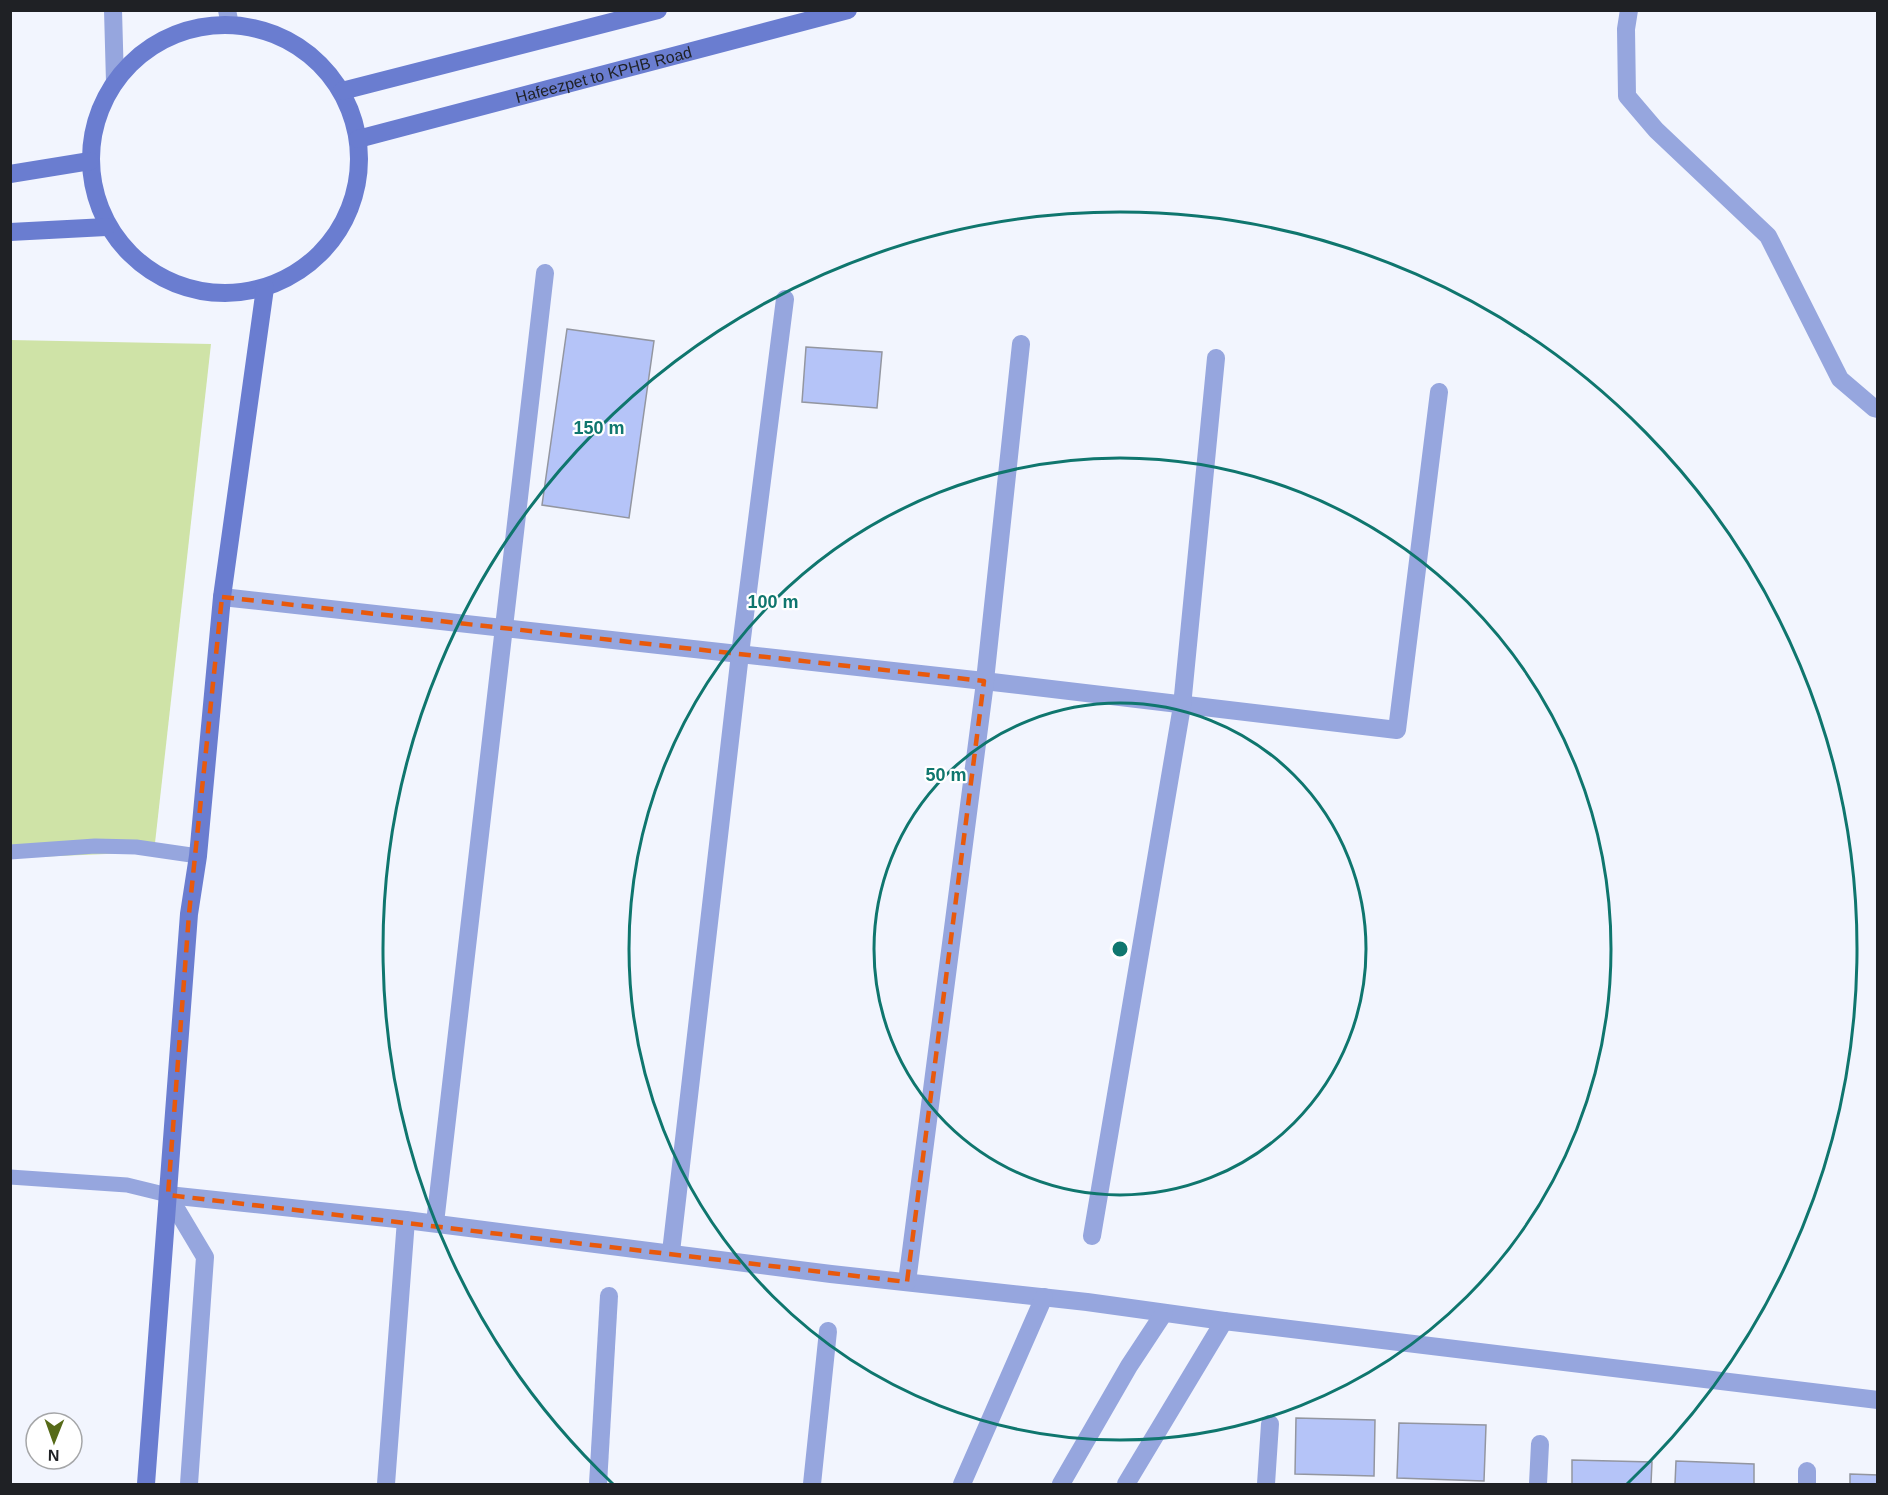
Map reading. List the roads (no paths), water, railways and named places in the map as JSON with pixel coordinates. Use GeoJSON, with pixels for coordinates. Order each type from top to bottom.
{"type":"FeatureCollection","features":[{"type":"Feature","properties":{"kind":"main road"},"geometry":{"type":"LineString","coordinates":[[342,91],[658,10]]}},
{"type":"Feature","properties":{"kind":"main road","name":"Hafeezpet to KPHB Road"},"geometry":{"type":"LineString","coordinates":[[358,139],[848,10]]}},
{"type":"Feature","properties":{"kind":"main road"},"geometry":{"type":"LineString","coordinates":[[228,18],[274,34],[312,57],[342,91],[352,115],[358,139],[359,177],[348,214],[328,246],[300,272],[265,288],[230,292],[197,288],[174,282],[154,272],[124,249],[106,227],[93,190],[90,161],[96,120],[115,82],[146,50],[186,31],[228,18]]}},
{"type":"Feature","properties":{"kind":"main road"},"geometry":{"type":"LineString","coordinates":[[10,174],[90,161]]}},
{"type":"Feature","properties":{"kind":"main road"},"geometry":{"type":"LineString","coordinates":[[10,232],[106,227]]}},
{"type":"Feature","properties":{"kind":"main road"},"geometry":{"type":"LineString","coordinates":[[146,1485],[189,914],[198,856],[222,597],[265,288]]}},
{"type":"Feature","properties":{"kind":"street"},"geometry":{"type":"LineString","coordinates":[[113,10],[115,82]]}},
{"type":"Feature","properties":{"kind":"street"},"geometry":{"type":"LineString","coordinates":[[1629,10],[1626,29],[1627,96],[1656,130],[1768,236],[1840,379],[1878,409]]}},
{"type":"Feature","properties":{"kind":"street"},"geometry":{"type":"LineString","coordinates":[[435,1223],[545,273]]}},
{"type":"Feature","properties":{"kind":"street"},"geometry":{"type":"LineString","coordinates":[[671,1252],[740,654],[785,299]]}},
{"type":"Feature","properties":{"kind":"street"},"geometry":{"type":"LineString","coordinates":[[907,1282],[984,681],[1021,344]]}},
{"type":"Feature","properties":{"kind":"street"},"geometry":{"type":"LineString","coordinates":[[1092,1236],[1182,706],[1216,358]]}},
{"type":"Feature","properties":{"kind":"street"},"geometry":{"type":"LineString","coordinates":[[222,597],[984,681],[1397,730],[1439,392]]}},
{"type":"Feature","properties":{"kind":"street"},"geometry":{"type":"LineString","coordinates":[[168,1195],[435,1223],[831,1274],[1044,1297],[1878,1400]]}},
{"type":"Feature","properties":{"kind":"street"},"geometry":{"type":"LineString","coordinates":[[168,1195],[205,1257],[189,1485]]}},
{"type":"Feature","properties":{"kind":"street"},"geometry":{"type":"LineString","coordinates":[[386,1485],[406,1220]]}},
{"type":"Feature","properties":{"kind":"street"},"geometry":{"type":"LineString","coordinates":[[598,1485],[609,1296]]}},
{"type":"Feature","properties":{"kind":"street"},"geometry":{"type":"LineString","coordinates":[[962,1485],[1044,1297]]}},
{"type":"Feature","properties":{"kind":"street"},"geometry":{"type":"LineString","coordinates":[[1061,1485],[1129,1366],[1164,1313]]}},
{"type":"Feature","properties":{"kind":"street"},"geometry":{"type":"LineString","coordinates":[[1126,1485],[1224,1321]]}},
{"type":"Feature","properties":{"kind":"street"},"geometry":{"type":"LineString","coordinates":[[812,1485],[828,1331]]}},
{"type":"Feature","properties":{"kind":"street"},"geometry":{"type":"LineString","coordinates":[[1266,1485],[1270,1424]]}},
{"type":"Feature","properties":{"kind":"street"},"geometry":{"type":"LineString","coordinates":[[1538,1485],[1540,1444]]}},
{"type":"Feature","properties":{"kind":"lane"},"geometry":{"type":"LineString","coordinates":[[10,852],[95,846],[136,847],[198,856]]}},
{"type":"Feature","properties":{"kind":"lane"},"geometry":{"type":"LineString","coordinates":[[10,1178],[127,1185],[168,1195]]}}]}
